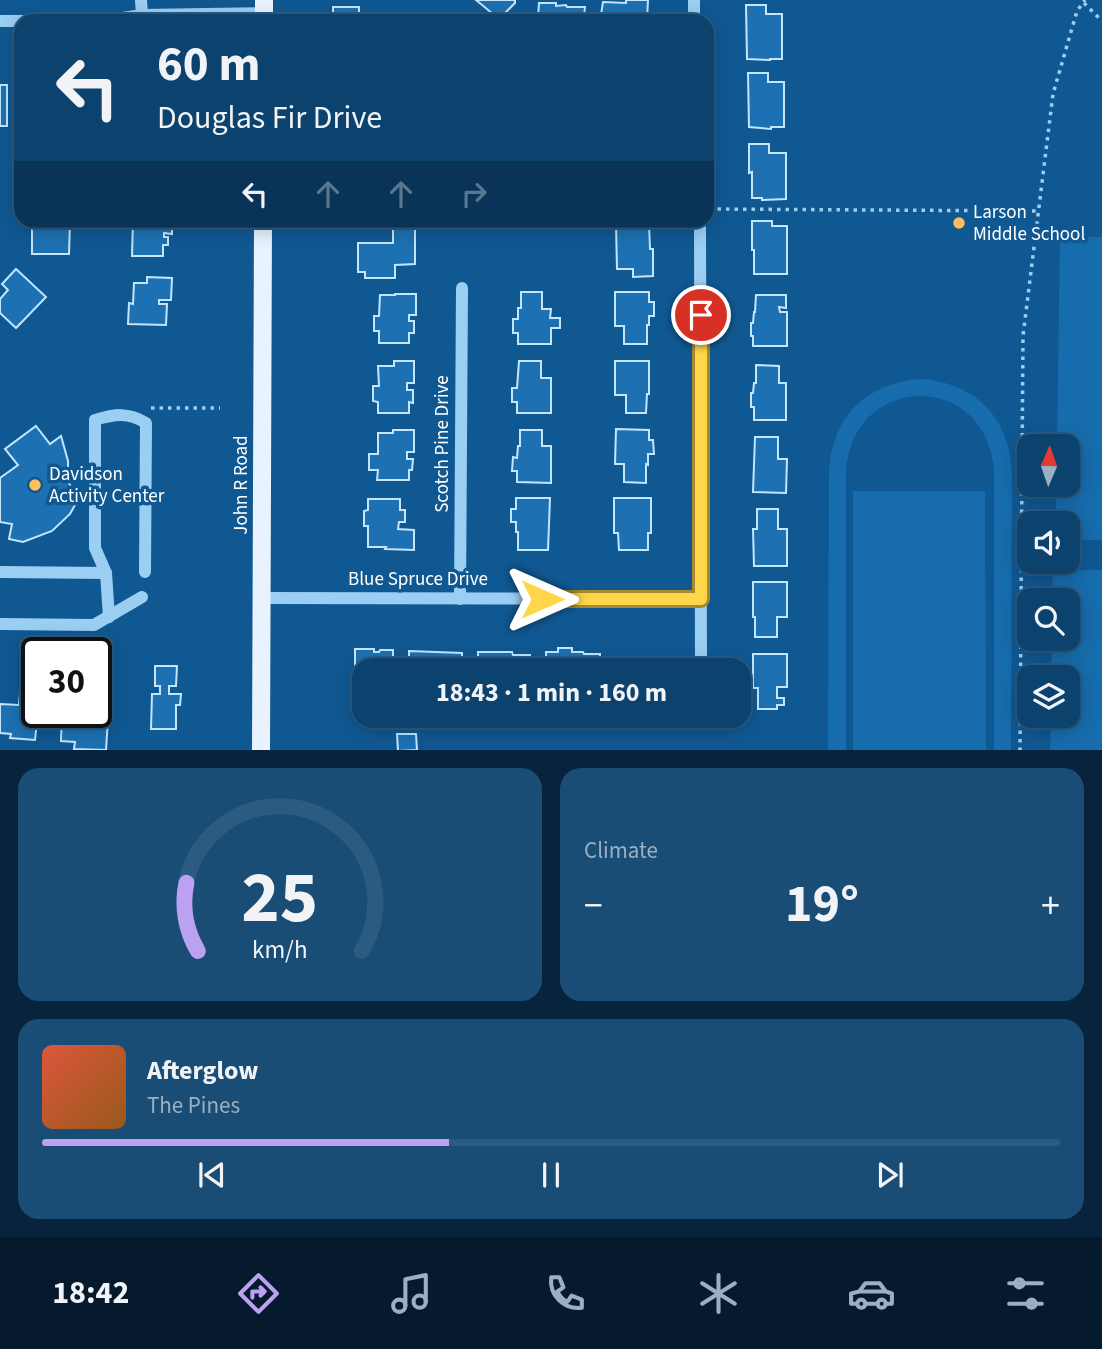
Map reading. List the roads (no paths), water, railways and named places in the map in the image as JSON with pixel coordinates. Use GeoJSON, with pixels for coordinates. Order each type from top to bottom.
{"type":"FeatureCollection","features":[{"type":"Feature","properties":{"kind":"main road","name":"John R Road"},"geometry":{"type":"LineString","coordinates":[[261,750],[263,228]]}},
{"type":"Feature","properties":{"kind":"street"},"geometry":{"type":"LineString","coordinates":[[172,14],[264,11]]}},
{"type":"Feature","properties":{"kind":"street"},"geometry":{"type":"LineString","coordinates":[[700,228],[701,658]]}},
{"type":"Feature","properties":{"kind":"street","name":"Scotch Pine Drive"},"geometry":{"type":"LineString","coordinates":[[460,599],[462,288]]}},
{"type":"Feature","properties":{"kind":"street"},"geometry":{"type":"LineString","coordinates":[[109,617],[106,573],[95,548],[95,419],[111,415],[133,415],[146,422],[145,572]]}},
{"type":"Feature","properties":{"kind":"street"},"geometry":{"type":"LineString","coordinates":[[0,572],[106,573]]}},
{"type":"Feature","properties":{"kind":"street"},"geometry":{"type":"LineString","coordinates":[[0,624],[94,625],[142,597]]}},
{"type":"Feature","properties":{"kind":"street","name":"Blue Spruce Drive"},"geometry":{"type":"LineString","coordinates":[[261,598],[701,599]]}},
{"type":"Feature","properties":{"kind":"place","name":"Larson Middle School"},"geometry":{"type":"Point","coordinates":[959,223]}},
{"type":"Feature","properties":{"kind":"place","name":"Davidson Activity Center"},"geometry":{"type":"Point","coordinates":[35,485]}}]}
